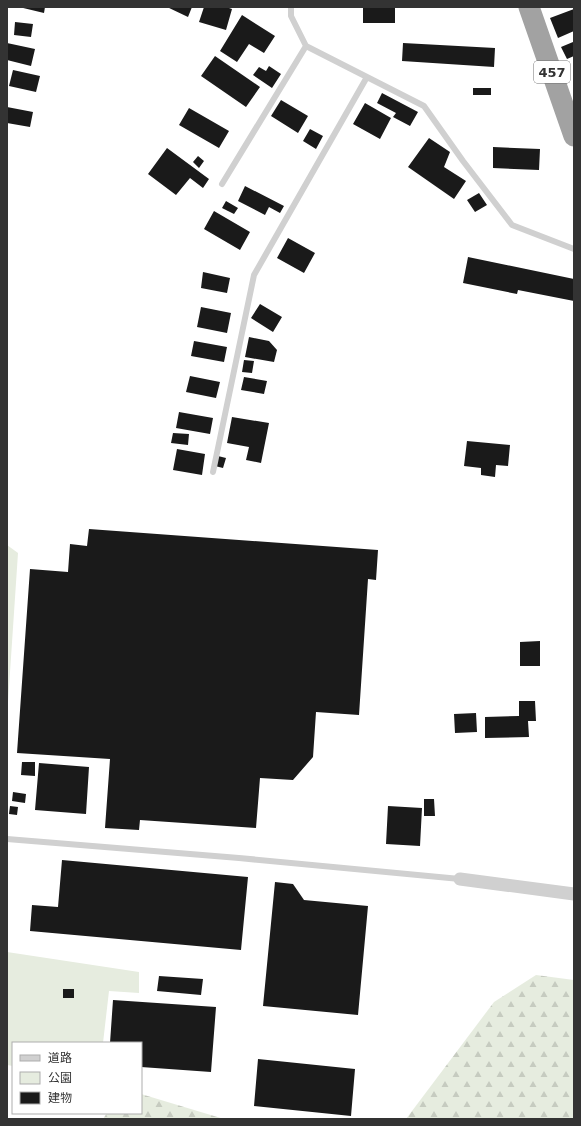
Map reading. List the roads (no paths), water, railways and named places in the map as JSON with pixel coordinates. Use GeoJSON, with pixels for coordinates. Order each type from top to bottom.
{"type":"FeatureCollection","features":[{"type":"Feature","properties":{"kind":"highway","name":"457"},"geometry":{"type":"LineString","coordinates":[[529,7],[574,136]]}},
{"type":"Feature","properties":{"kind":"street"},"geometry":{"type":"LineString","coordinates":[[460,879],[574,894]]}},
{"type":"Feature","properties":{"kind":"lane"},"geometry":{"type":"LineString","coordinates":[[291,7],[291,16],[306,46],[424,106],[463,161],[512,225],[574,249]]}},
{"type":"Feature","properties":{"kind":"lane"},"geometry":{"type":"LineString","coordinates":[[222,184],[306,46]]}},
{"type":"Feature","properties":{"kind":"lane"},"geometry":{"type":"LineString","coordinates":[[213,472],[254,275],[367,77]]}},
{"type":"Feature","properties":{"kind":"lane"},"geometry":{"type":"LineString","coordinates":[[7,839],[239,858],[460,879]]}}]}
